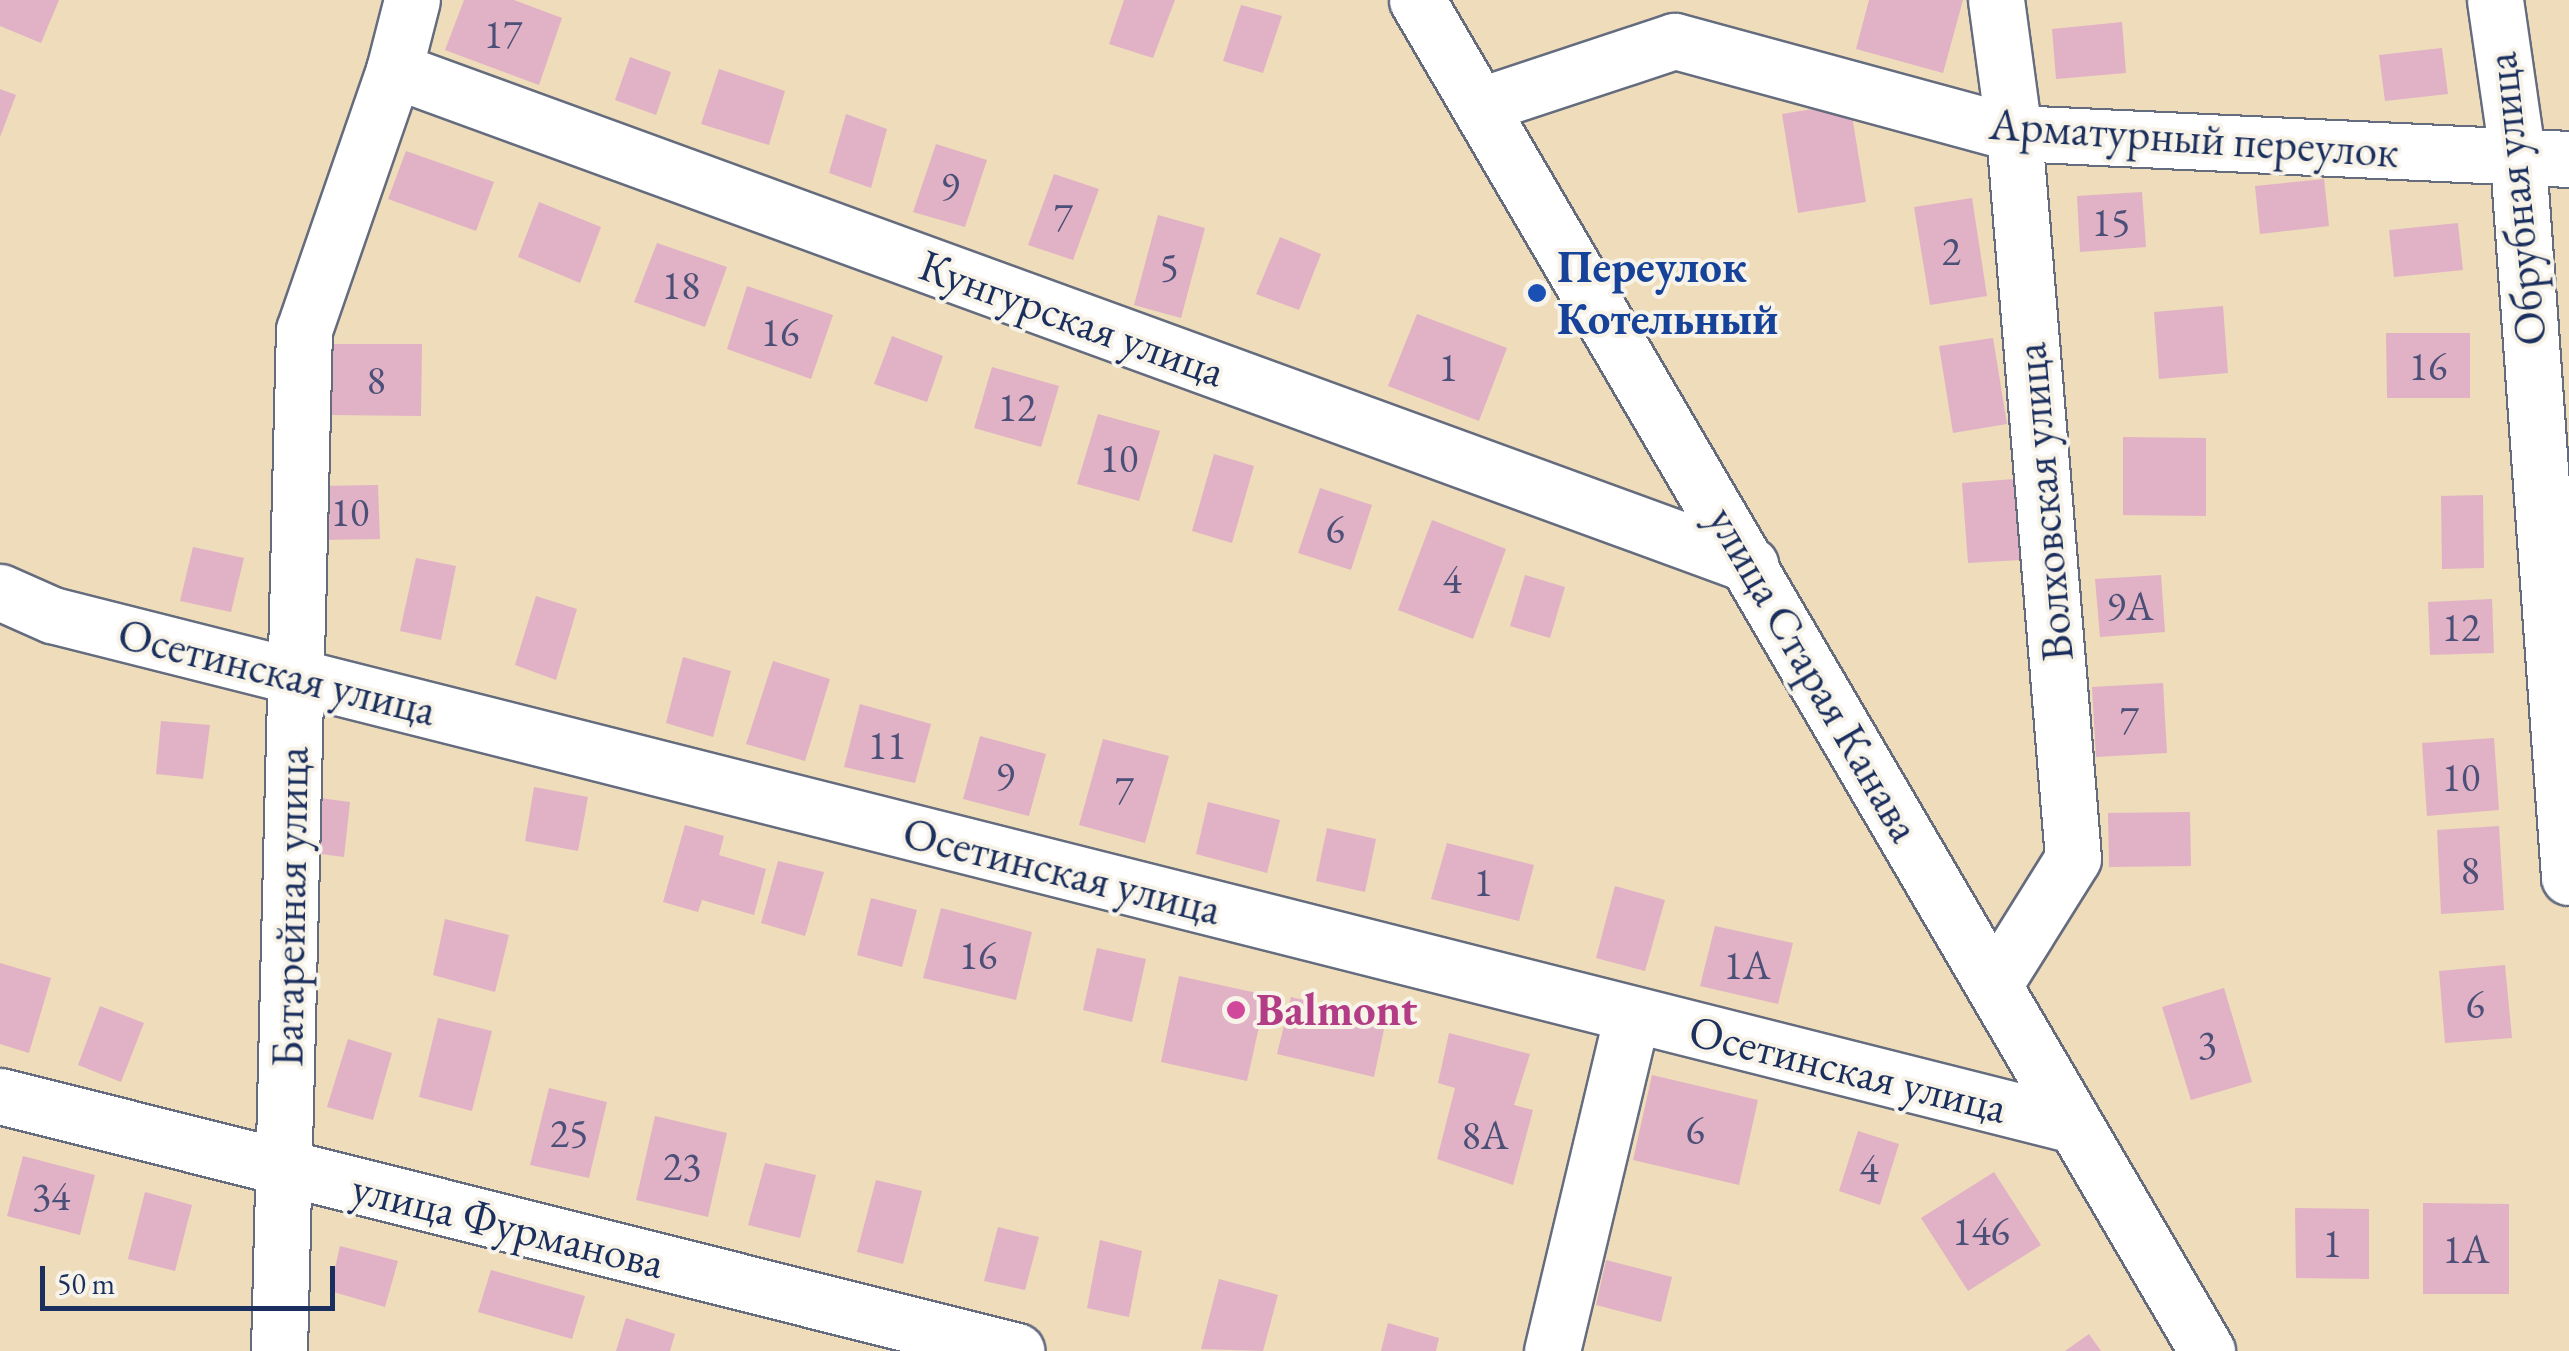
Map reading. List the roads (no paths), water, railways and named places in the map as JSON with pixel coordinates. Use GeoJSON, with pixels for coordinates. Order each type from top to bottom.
{"type":"FeatureCollection","features":[{"type":"Feature","properties":{"kind":"street","name":"Батарейная улица"},"geometry":{"type":"LineString","coordinates":[[279,1351],[304,330],[394,70],[412,0]]}},
{"type":"Feature","properties":{"kind":"street","name":"улица Старая Канава"},"geometry":{"type":"LineString","coordinates":[[1417,0],[2207,1351]]}},
{"type":"Feature","properties":{"kind":"street","name":"Волховская улица"},"geometry":{"type":"LineString","coordinates":[[1995,983],[2073,858],[2014,133],[1996,0]]}},
{"type":"Feature","properties":{"kind":"street","name":"Обрубная улица"},"geometry":{"type":"LineString","coordinates":[[2495,0],[2544,159],[2569,877]]}},
{"type":"Feature","properties":{"kind":"street","name":"Арматурный переулок"},"geometry":{"type":"LineString","coordinates":[[1481,105],[1675,40],[2014,133],[2544,159]]}},
{"type":"Feature","properties":{"kind":"street","name":"Кунгурская улица"},"geometry":{"type":"LineString","coordinates":[[394,70],[1750,566]]}},
{"type":"Feature","properties":{"kind":"street","name":"Осетинская улица"},"geometry":{"type":"LineString","coordinates":[[0,592],[52,615],[2073,1124]]}},
{"type":"Feature","properties":{"kind":"street"},"geometry":{"type":"LineString","coordinates":[[1552,1351],[1632,1016]]}},
{"type":"Feature","properties":{"kind":"street","name":"улица Фурманова"},"geometry":{"type":"LineString","coordinates":[[0,1096],[1017,1351]]}},
{"type":"Feature","properties":{"kind":"place","name":"Переулок Котельный"},"geometry":{"type":"Point","coordinates":[1537,293]}},
{"type":"Feature","properties":{"kind":"place","name":"Balmont"},"geometry":{"type":"Point","coordinates":[1236,1010]}}]}
